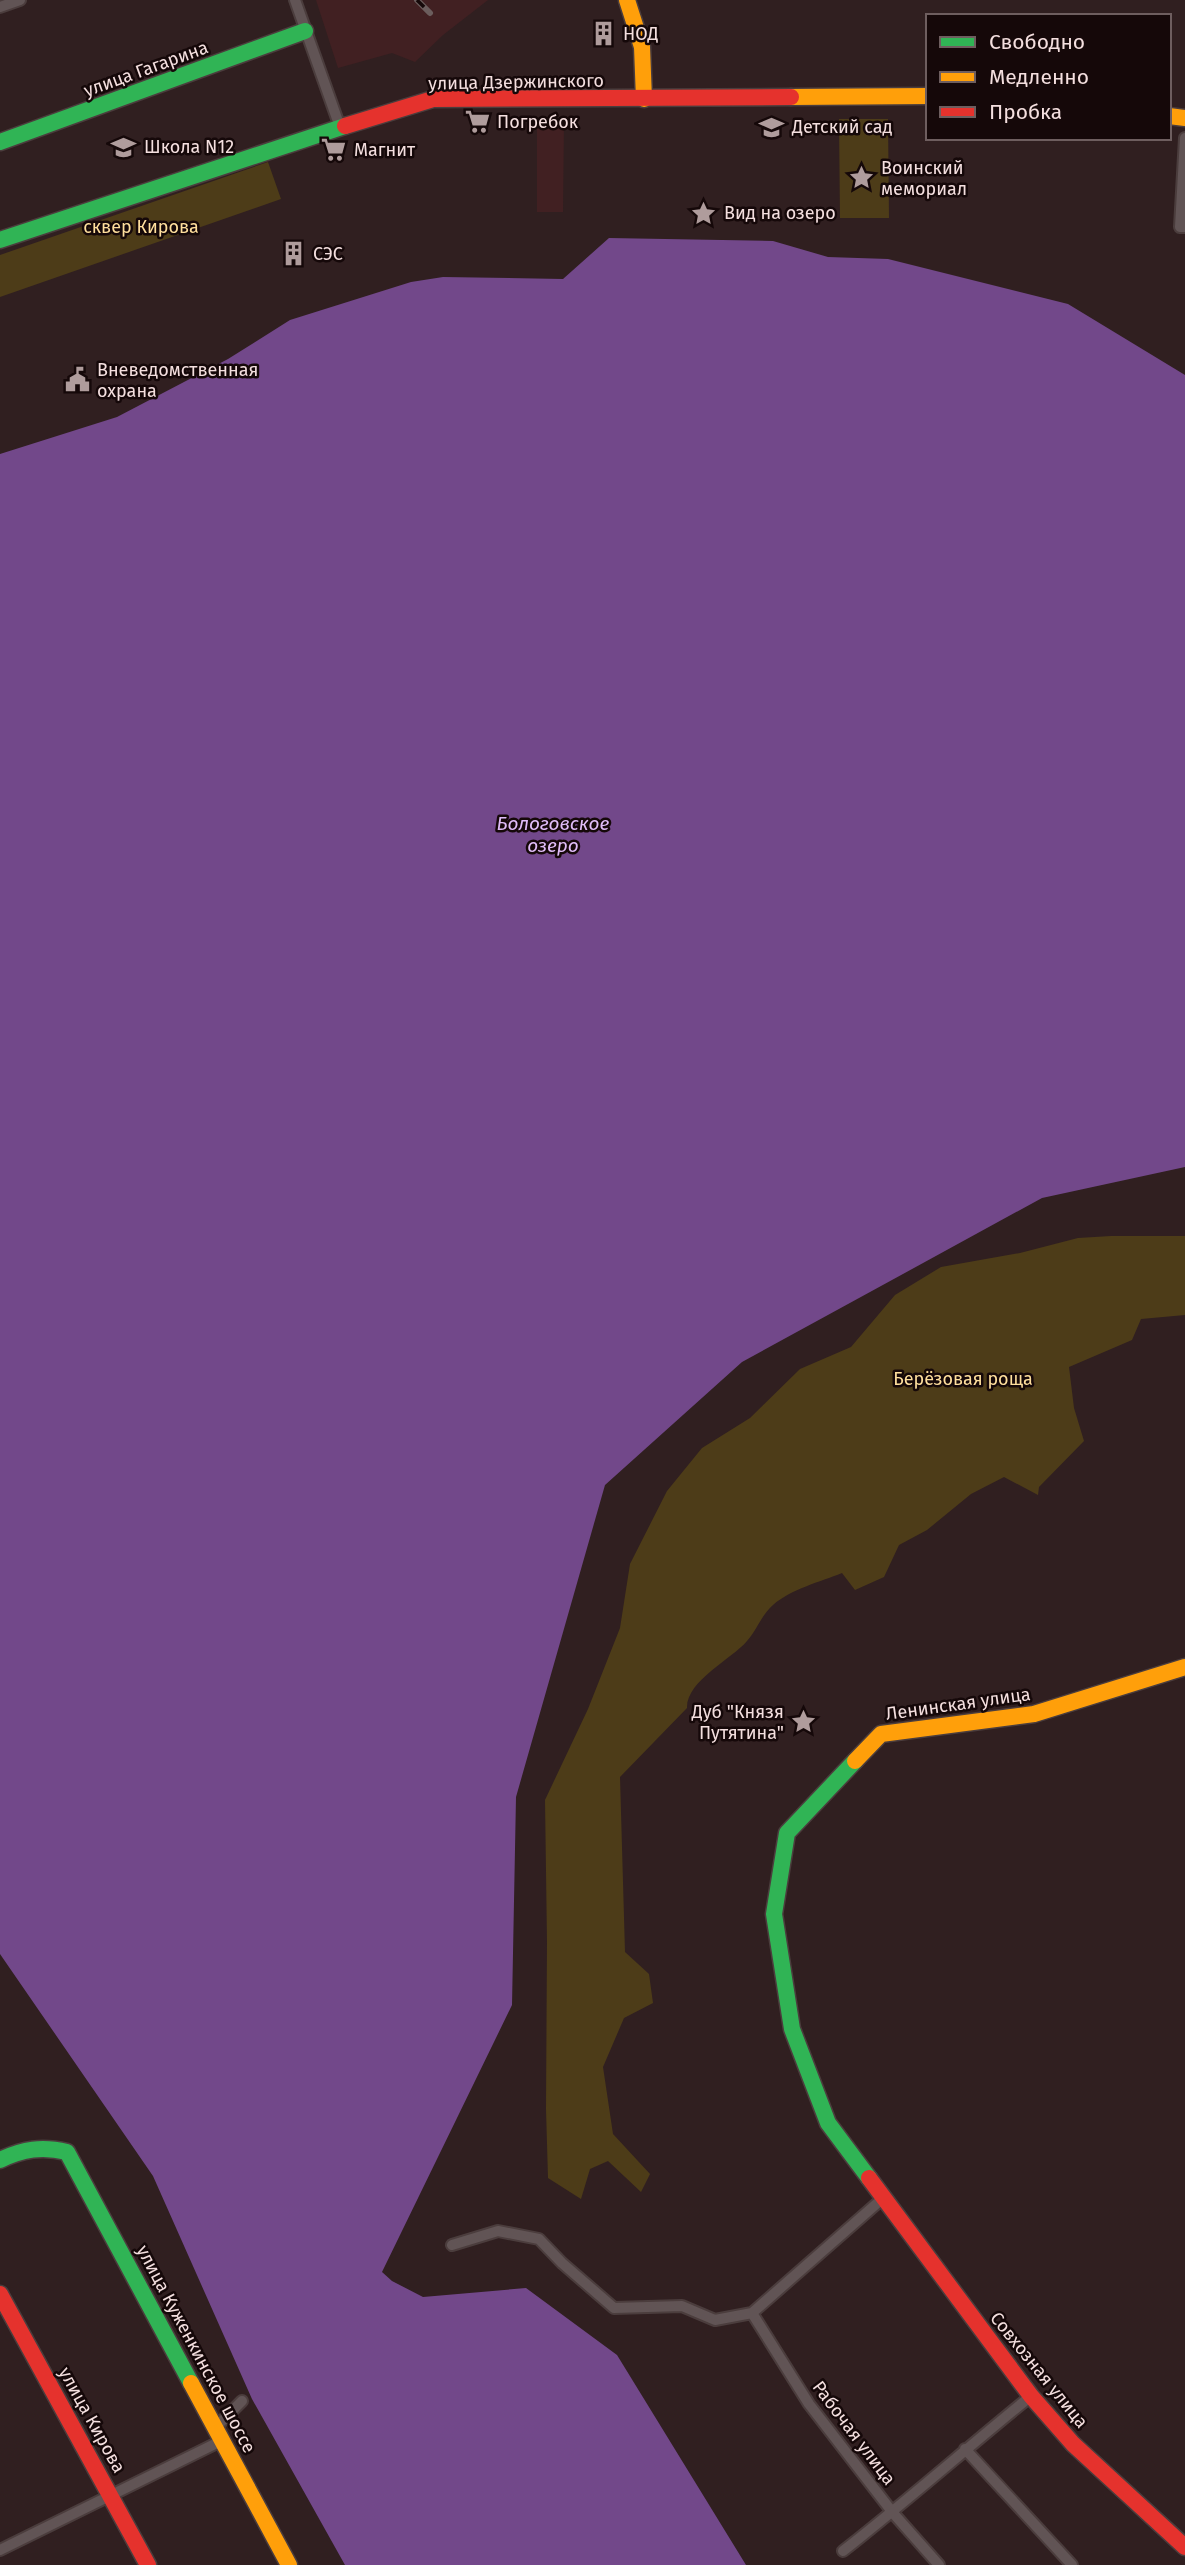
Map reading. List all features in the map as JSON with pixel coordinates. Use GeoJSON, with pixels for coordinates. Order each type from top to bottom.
{"type":"FeatureCollection","features":[{"type":"Feature","properties":{"kind":"street"},"geometry":{"type":"LineString","coordinates":[[0,7],[20,0]]}},
{"type":"Feature","properties":{"kind":"street"},"geometry":{"type":"LineString","coordinates":[[295,0],[340,127]]}},
{"type":"Feature","properties":{"kind":"street"},"geometry":{"type":"LineString","coordinates":[[627,0],[642,47],[645,99]]}},
{"type":"Feature","properties":{"kind":"street","name":"улица Гагарина"},"geometry":{"type":"LineString","coordinates":[[0,142],[305,31]]}},
{"type":"Feature","properties":{"kind":"street","name":"улица Дзержинского"},"geometry":{"type":"LineString","coordinates":[[0,240],[340,127],[433,99],[926,96]]}},
{"type":"Feature","properties":{"kind":"street"},"geometry":{"type":"LineString","coordinates":[[1182,227],[1185,138]]}},
{"type":"Feature","properties":{"kind":"street","name":"Ленинская улица"},"geometry":{"type":"LineString","coordinates":[[883,2199],[828,2123],[792,2029],[774,1914],[787,1833],[881,1734],[1034,1714],[1185,1667]]}},
{"type":"Feature","properties":{"kind":"street","name":"улица Куженкинское шоссе"},"geometry":{"type":"LineString","coordinates":[[0,2160],[46,2146],[67,2152],[289,2565]]}},
{"type":"Feature","properties":{"kind":"street"},"geometry":{"type":"LineString","coordinates":[[453,2245],[498,2231],[539,2239],[614,2308],[682,2306],[715,2320],[752,2313],[883,2199]]}},
{"type":"Feature","properties":{"kind":"street","name":"Совхозная улица"},"geometry":{"type":"LineString","coordinates":[[883,2199],[1031,2396],[1073,2444],[1185,2547]]}},
{"type":"Feature","properties":{"kind":"street","name":"улица Кирова"},"geometry":{"type":"LineString","coordinates":[[0,2294],[148,2565]]}},
{"type":"Feature","properties":{"kind":"street","name":"Рабочая улица"},"geometry":{"type":"LineString","coordinates":[[752,2313],[809,2404],[892,2513],[939,2565]]}},
{"type":"Feature","properties":{"kind":"street"},"geometry":{"type":"LineString","coordinates":[[843,2551],[1031,2396]]}},
{"type":"Feature","properties":{"kind":"street"},"geometry":{"type":"LineString","coordinates":[[0,2550],[111,2494],[220,2434],[242,2401]]}},
{"type":"Feature","properties":{"kind":"street"},"geometry":{"type":"LineString","coordinates":[[965,2449],[1072,2565]]}},
{"type":"Feature","properties":{"kind":"shaded area"},"geometry":{"type":"Polygon","coordinates":[[[316,0],[488,0],[443,35],[415,62],[392,53],[338,68],[316,0]]]}},
{"type":"Feature","properties":{"kind":"shaded area"},"geometry":{"type":"Polygon","coordinates":[[[537,122],[564,122],[563,212],[537,212],[537,122]]]}},
{"type":"Feature","properties":{"kind":"green space"},"geometry":{"type":"Polygon","coordinates":[[[839,119],[888,119],[889,218],[840,218],[839,119]]]}},
{"type":"Feature","properties":{"kind":"green space","name":"сквер Кирова"},"geometry":{"type":"Polygon","coordinates":[[[268,162],[281,199],[0,297],[0,255],[268,162]]]}},
{"type":"Feature","properties":{"kind":"green space","name":"Берёзовая роща"},"geometry":{"type":"Polygon","coordinates":[[[1185,1236],[1185,1315],[1141,1319],[1132,1340],[1069,1367],[1074,1408],[1084,1441],[1039,1487],[1038,1495],[1004,1477],[971,1494],[927,1530],[899,1545],[884,1577],[855,1590],[842,1573],[780,1599],[766,1613],[747,1641],[702,1680],[689,1698],[687,1708],[620,1777],[625,1952],[649,1974],[653,2003],[624,2018],[603,2067],[613,2134],[650,2174],[641,2192],[608,2161],[590,2169],[581,2199],[548,2178],[545,1800],[588,1709],[620,1628],[630,1564],[667,1491],[702,1448],[750,1418],[800,1369],[851,1347],[895,1295],[941,1267],[1020,1253],[1078,1238],[1185,1236]]]}},
{"type":"Feature","properties":{"kind":"water","name":"Бологовское озеро"},"geometry":{"type":"Polygon","coordinates":[[[609,238],[773,241],[828,257],[888,259],[1068,304],[1185,375],[1185,1167],[1042,1198],[742,1362],[605,1485],[516,1797],[512,2005],[382,2272],[392,2281],[423,2297],[526,2288],[617,2355],[746,2565],[345,2565],[252,2399],[153,2176],[0,1954],[0,454],[117,417],[228,359],[290,320],[411,282],[443,277],[563,279],[609,238]]]}},
{"type":"Feature","properties":{"kind":"railway"},"geometry":{"type":"LineString","coordinates":[[417,0],[430,13]]}},
{"type":"Feature","properties":{"kind":"traffic: fast"},"geometry":{"type":"LineString","coordinates":[[0,142],[305,31]]}},
{"type":"Feature","properties":{"kind":"traffic: fast"},"geometry":{"type":"LineString","coordinates":[[0,240],[345,126]]}},
{"type":"Feature","properties":{"kind":"traffic: fast"},"geometry":{"type":"LineString","coordinates":[[855,1761],[787,1833],[774,1914],[792,2029],[828,2123],[869,2178]]}},
{"type":"Feature","properties":{"kind":"traffic: fast"},"geometry":{"type":"LineString","coordinates":[[0,2160],[33,2150],[67,2152],[191,2383]]}},
{"type":"Feature","properties":{"kind":"traffic: slow"},"geometry":{"type":"LineString","coordinates":[[627,0],[642,47],[644,99]]}},
{"type":"Feature","properties":{"kind":"traffic: slow"},"geometry":{"type":"LineString","coordinates":[[791,97],[926,96]]}},
{"type":"Feature","properties":{"kind":"traffic: slow"},"geometry":{"type":"LineString","coordinates":[[1171,116],[1185,118]]}},
{"type":"Feature","properties":{"kind":"traffic: slow"},"geometry":{"type":"LineString","coordinates":[[855,1761],[881,1734],[1034,1714],[1185,1667]]}},
{"type":"Feature","properties":{"kind":"traffic: slow"},"geometry":{"type":"LineString","coordinates":[[191,2383],[289,2565]]}},
{"type":"Feature","properties":{"kind":"traffic: jam"},"geometry":{"type":"LineString","coordinates":[[345,126],[433,99],[791,97]]}},
{"type":"Feature","properties":{"kind":"traffic: jam"},"geometry":{"type":"LineString","coordinates":[[869,2178],[1031,2396],[1073,2444],[1185,2547]]}},
{"type":"Feature","properties":{"kind":"traffic: jam"},"geometry":{"type":"LineString","coordinates":[[0,2294],[148,2565]]}},
{"type":"Feature","properties":{"kind":"place","name":"НОД"},"geometry":{"type":"Point","coordinates":[603,34]}},
{"type":"Feature","properties":{"kind":"place","name":"Погребок"},"geometry":{"type":"Point","coordinates":[477,122]}},
{"type":"Feature","properties":{"kind":"place","name":"Детский сад"},"geometry":{"type":"Point","coordinates":[772,127]}},
{"type":"Feature","properties":{"kind":"place","name":"Школа N12"},"geometry":{"type":"Point","coordinates":[124,147]}},
{"type":"Feature","properties":{"kind":"place","name":"Магнит"},"geometry":{"type":"Point","coordinates":[334,150]}},
{"type":"Feature","properties":{"kind":"place","name":"Воинский мемориал"},"geometry":{"type":"Point","coordinates":[861,178]}},
{"type":"Feature","properties":{"kind":"place","name":"Вид на озеро"},"geometry":{"type":"Point","coordinates":[704,213]}},
{"type":"Feature","properties":{"kind":"place","name":"СЭС"},"geometry":{"type":"Point","coordinates":[293,254]}},
{"type":"Feature","properties":{"kind":"place","name":"Вневедомственная охрана"},"geometry":{"type":"Point","coordinates":[77,380]}},
{"type":"Feature","properties":{"kind":"place","name":"Дуб \"Князя Путятина\""},"geometry":{"type":"Point","coordinates":[804,1722]}}]}
